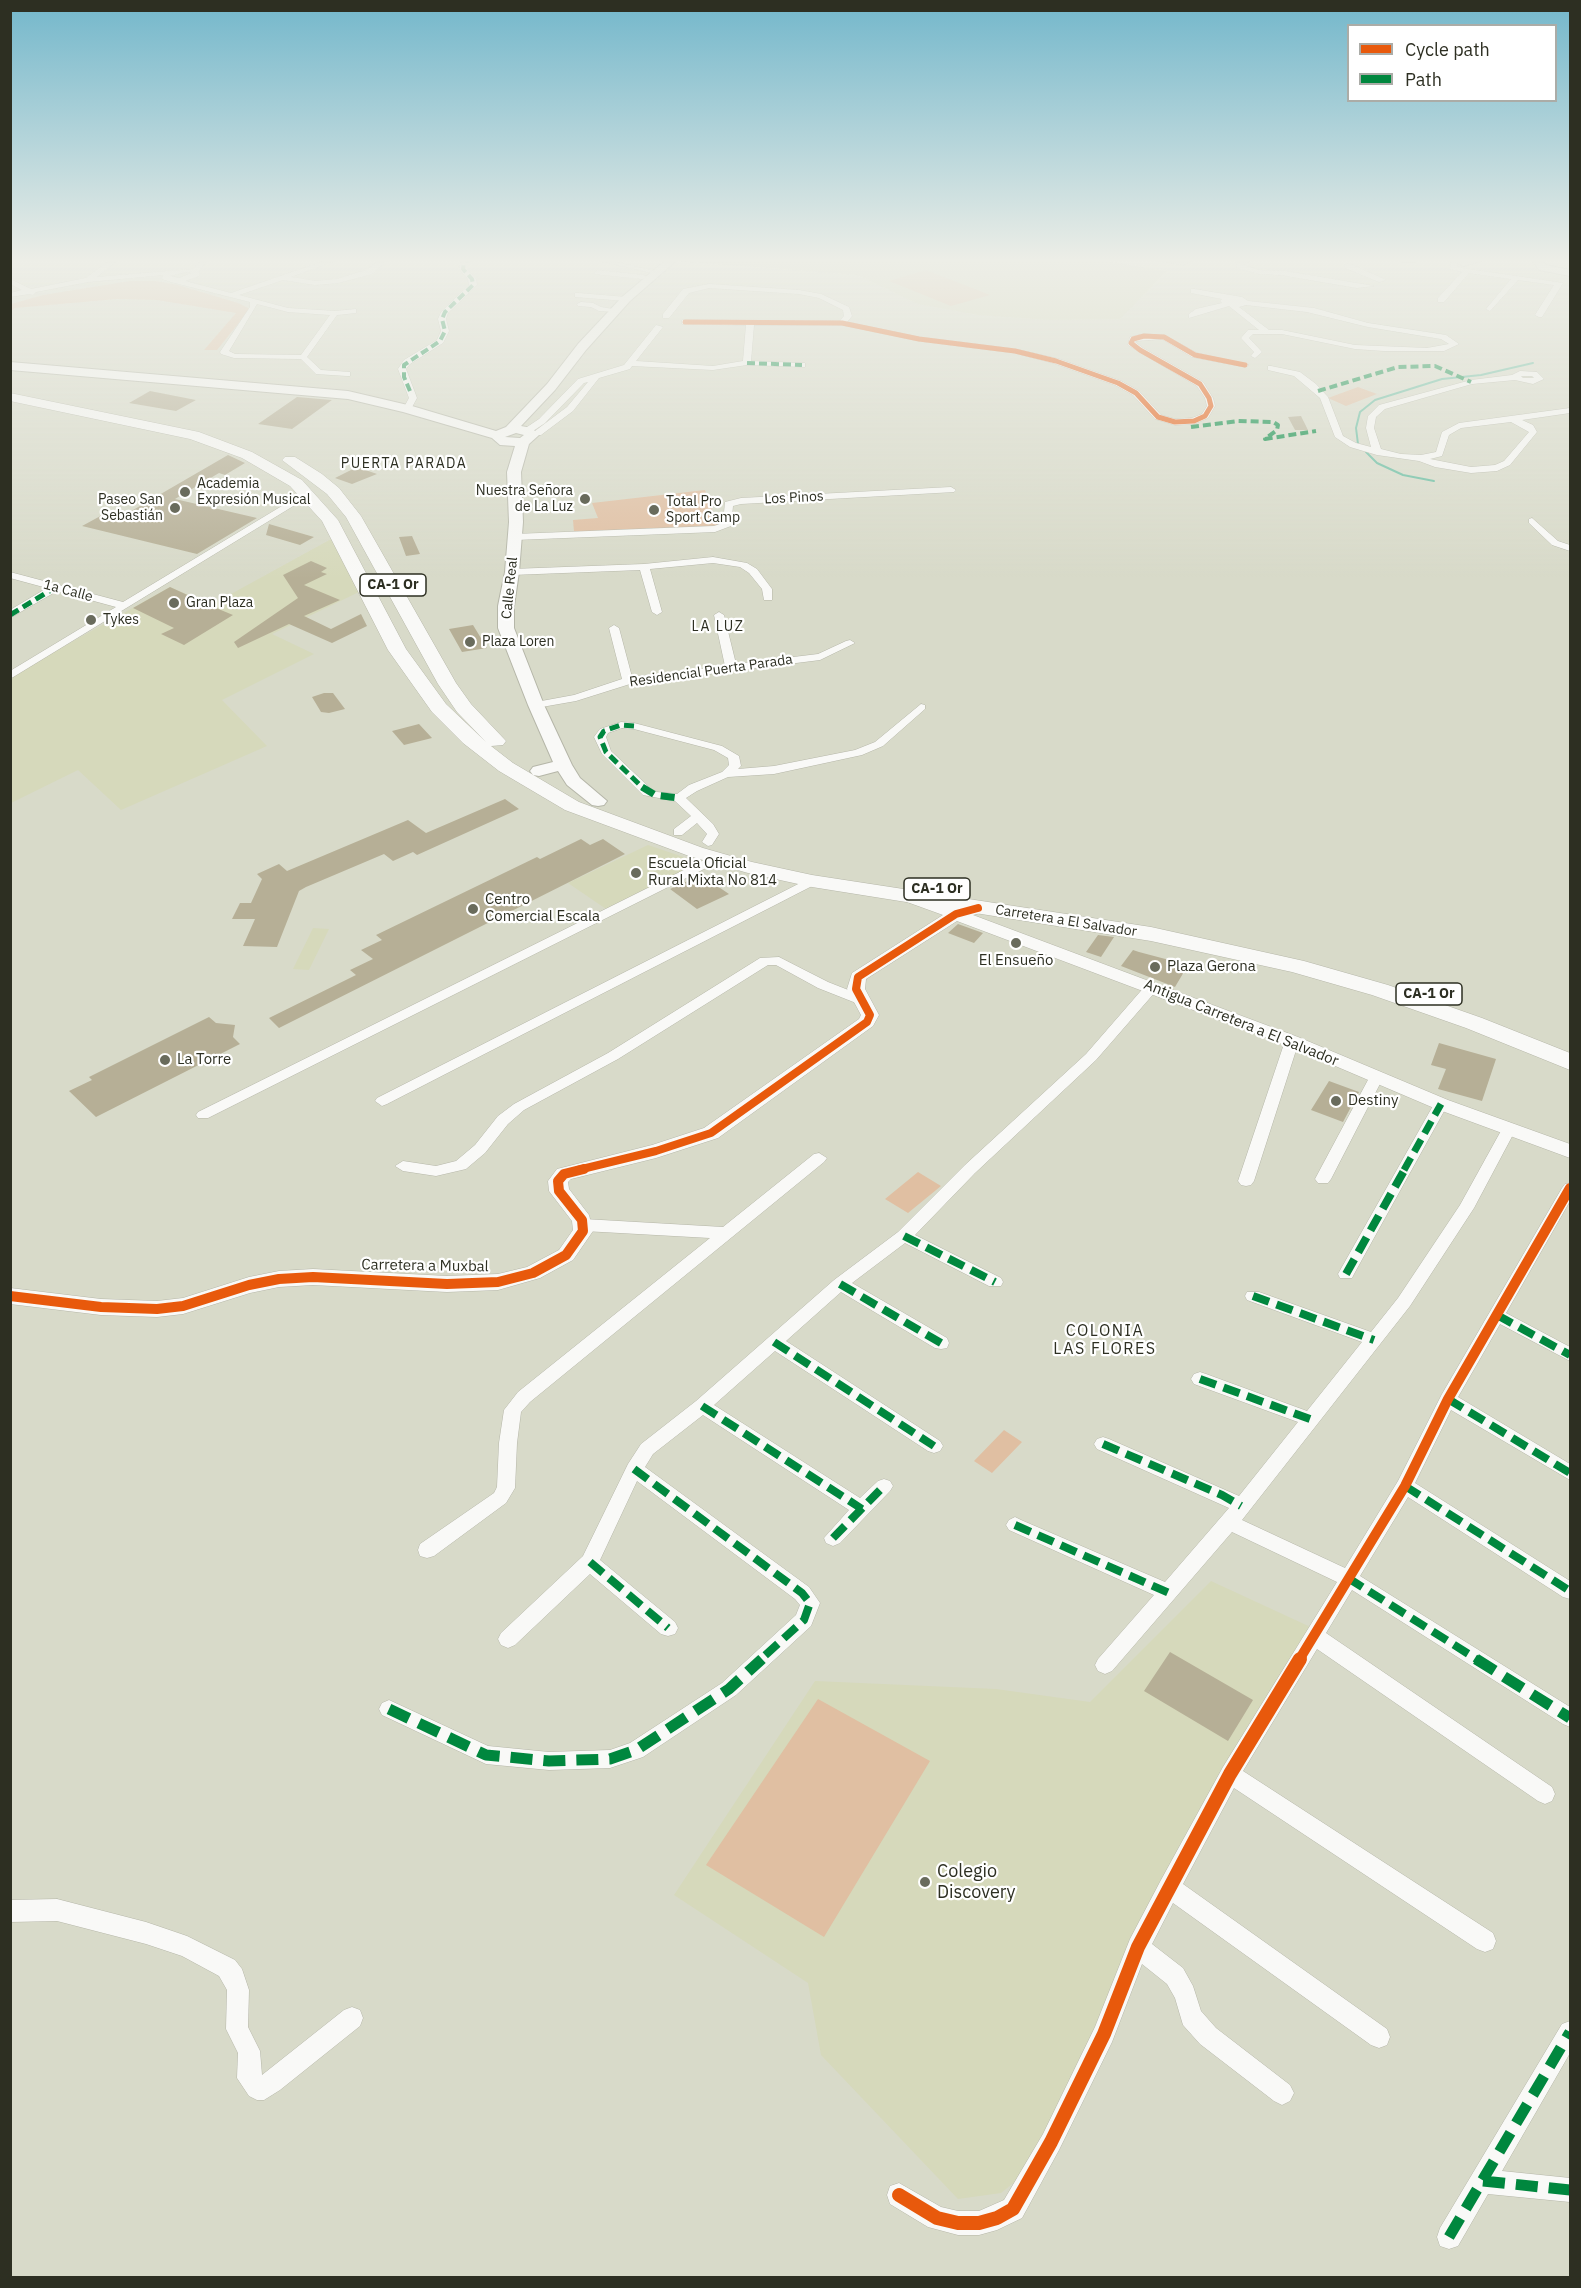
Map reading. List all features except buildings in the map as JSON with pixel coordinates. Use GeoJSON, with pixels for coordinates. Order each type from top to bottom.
{"type":"FeatureCollection","features":[{"type":"Feature","properties":{"kind":"highway","name":"Carretera a El Salvador"},"geometry":{"type":"LineString","coordinates":[[15,395],[194,435],[247,455],[302,487],[332,524],[408,669],[434,703],[470,739],[506,767],[572,806],[812,881],[910,897],[967,911],[1151,934],[1233,950],[1380,990],[1566,1057]]}},
{"type":"Feature","properties":{"kind":"highway","name":"Carretera a El Salvador"},"geometry":{"type":"LineString","coordinates":[[15,395],[169,421],[219,434],[289,460],[317,477],[333,491],[353,516],[433,660],[464,708],[485,732],[520,761],[539,771],[598,801],[678,832],[712,850],[751,855],[843,875],[1154,922],[1231,937],[1389,980],[1566,1057]]}},
{"type":"Feature","properties":{"kind":"main road"},"geometry":{"type":"LineString","coordinates":[[18,366],[312,390],[402,407],[480,431],[516,434]]}},
{"type":"Feature","properties":{"kind":"main road"},"geometry":{"type":"LineString","coordinates":[[516,434],[530,409],[567,366]]}},
{"type":"Feature","properties":{"kind":"main road"},"geometry":{"type":"LineString","coordinates":[[480,431],[516,434]]}},
{"type":"Feature","properties":{"kind":"main road","name":"Calle Real"},"geometry":{"type":"LineString","coordinates":[[516,434],[508,463],[514,472],[515,537],[506,606],[506,628],[536,705],[563,765],[573,781],[598,801]]}},
{"type":"Feature","properties":{"kind":"main road"},"geometry":{"type":"LineString","coordinates":[[539,771],[563,765]]}},
{"type":"Feature","properties":{"kind":"street"},"geometry":{"type":"LineString","coordinates":[[312,366],[319,372],[347,374]]}},
{"type":"Feature","properties":{"kind":"street"},"geometry":{"type":"LineString","coordinates":[[402,407],[412,401],[402,373],[404,366]]}},
{"type":"Feature","properties":{"kind":"street"},"geometry":{"type":"LineString","coordinates":[[516,434],[542,421],[574,386],[628,366]]}},
{"type":"Feature","properties":{"kind":"street"},"geometry":{"type":"LineString","coordinates":[[677,366],[713,368],[728,366]]}},
{"type":"Feature","properties":{"kind":"street"},"geometry":{"type":"LineString","coordinates":[[1069,366],[1124,386],[1140,397],[1158,417],[1175,422],[1194,421],[1205,416],[1211,406],[1200,384],[1168,366]]}},
{"type":"Feature","properties":{"kind":"street"},"geometry":{"type":"LineString","coordinates":[[1277,366],[1305,380],[1324,398],[1339,437],[1353,445],[1377,452],[1421,458],[1435,464],[1471,470],[1497,468],[1507,463],[1533,432],[1530,427],[1512,419]]}},
{"type":"Feature","properties":{"kind":"street"},"geometry":{"type":"LineString","coordinates":[[516,434],[548,427],[570,409],[596,377]]}},
{"type":"Feature","properties":{"kind":"street"},"geometry":{"type":"LineString","coordinates":[[1377,452],[1370,428],[1372,416],[1382,407],[1471,382],[1515,377]]}},
{"type":"Feature","properties":{"kind":"street"},"geometry":{"type":"LineString","coordinates":[[1421,458],[1439,454],[1443,437],[1449,430],[1473,424],[1570,411]]}},
{"type":"Feature","properties":{"kind":"street","name":"Los Pinos"},"geometry":{"type":"LineString","coordinates":[[515,537],[715,529],[728,524],[728,504],[741,501],[951,490]]}},
{"type":"Feature","properties":{"kind":"street"},"geometry":{"type":"LineString","coordinates":[[12,674],[308,494]]}},
{"type":"Feature","properties":{"kind":"street"},"geometry":{"type":"LineString","coordinates":[[1532,521],[1555,543],[1570,548]]}},
{"type":"Feature","properties":{"kind":"street"},"geometry":{"type":"LineString","coordinates":[[512,572],[644,567],[713,560],[743,565],[761,578],[767,589],[768,598]]}},
{"type":"Feature","properties":{"kind":"street"},"geometry":{"type":"LineString","coordinates":[[644,567],[657,612]]}},
{"type":"Feature","properties":{"kind":"street","name":"1a Calle"},"geometry":{"type":"LineString","coordinates":[[10,576],[125,606]]}},
{"type":"Feature","properties":{"kind":"street"},"geometry":{"type":"LineString","coordinates":[[10,615],[56,588]]}},
{"type":"Feature","properties":{"kind":"street"},"geometry":{"type":"LineString","coordinates":[[720,615],[731,668]]}},
{"type":"Feature","properties":{"kind":"street"},"geometry":{"type":"LineString","coordinates":[[614,628],[628,681]]}},
{"type":"Feature","properties":{"kind":"street","name":"Residencial Puerta Parada"},"geometry":{"type":"LineString","coordinates":[[536,705],[576,698],[628,681],[820,657],[850,643]]}},
{"type":"Feature","properties":{"kind":"street"},"geometry":{"type":"LineString","coordinates":[[679,798],[693,788],[726,774],[774,770],[858,753],[879,744],[921,707]]}},
{"type":"Feature","properties":{"kind":"street"},"geometry":{"type":"LineString","coordinates":[[203,1115],[712,850],[713,834],[709,827],[679,798],[647,792],[606,752],[600,737],[604,731],[611,727],[633,726],[727,751],[735,760],[735,766],[726,774]]}},
{"type":"Feature","properties":{"kind":"street"},"geometry":{"type":"LineString","coordinates":[[678,832],[697,817]]}},
{"type":"Feature","properties":{"kind":"street"},"geometry":{"type":"LineString","coordinates":[[382,1101],[812,881]]}},
{"type":"Feature","properties":{"kind":"street"},"geometry":{"type":"LineString","coordinates":[[724,1233],[584,1225],[559,1191],[558,1181],[564,1174],[656,1151],[711,1132],[867,1022],[870,1015],[855,984],[858,977],[967,911]]}},
{"type":"Feature","properties":{"kind":"street","name":"Antigua Carretera a El Salvador"},"geometry":{"type":"LineString","coordinates":[[967,911],[1147,994],[1292,1041],[1441,1104],[1570,1151]]}},
{"type":"Feature","properties":{"kind":"street"},"geometry":{"type":"LineString","coordinates":[[403,1166],[436,1171],[448,1170],[461,1165],[472,1157],[503,1120],[519,1107],[623,1051],[765,961],[779,961],[823,985],[861,1000]]}},
{"type":"Feature","properties":{"kind":"street"},"geometry":{"type":"LineString","coordinates":[[508,1639],[590,1562],[634,1469],[647,1449],[702,1406],[840,1284],[904,1236],[970,1169],[1091,1057],[1147,994]]}},
{"type":"Feature","properties":{"kind":"street"},"geometry":{"type":"LineString","coordinates":[[1246,1180],[1292,1041]]}},
{"type":"Feature","properties":{"kind":"street"},"geometry":{"type":"LineString","coordinates":[[1323,1179],[1376,1078]]}},
{"type":"Feature","properties":{"kind":"street"},"geometry":{"type":"LineString","coordinates":[[1346,1274],[1441,1104]]}},
{"type":"Feature","properties":{"kind":"street"},"geometry":{"type":"LineString","coordinates":[[1105,1665],[1229,1522],[1374,1340],[1426,1271],[1460,1217],[1509,1129]]}},
{"type":"Feature","properties":{"kind":"street"},"geometry":{"type":"LineString","coordinates":[[427,1550],[500,1498],[506,1488],[508,1443],[513,1410],[524,1397],[819,1158]]}},
{"type":"Feature","properties":{"kind":"street"},"geometry":{"type":"LineString","coordinates":[[899,2195],[937,2217],[958,2223],[979,2223],[997,2218],[1013,2209],[1051,2142],[1104,2034],[1138,1947],[1230,1774],[1405,1486],[1448,1399],[1570,1188]]}},
{"type":"Feature","properties":{"kind":"street","name":"Carretera a Muxbal"},"geometry":{"type":"LineString","coordinates":[[10,1296],[101,1307],[157,1309],[183,1306],[249,1285],[279,1279],[313,1277],[447,1284],[498,1282],[532,1273],[566,1255],[581,1236],[584,1225]]}},
{"type":"Feature","properties":{"kind":"street"},"geometry":{"type":"LineString","coordinates":[[904,1236],[995,1282]]}},
{"type":"Feature","properties":{"kind":"street"},"geometry":{"type":"LineString","coordinates":[[840,1284],[941,1343]]}},
{"type":"Feature","properties":{"kind":"street"},"geometry":{"type":"LineString","coordinates":[[1253,1296],[1374,1340]]}},
{"type":"Feature","properties":{"kind":"street"},"geometry":{"type":"LineString","coordinates":[[1497,1315],[1570,1355]]}},
{"type":"Feature","properties":{"kind":"street"},"geometry":{"type":"LineString","coordinates":[[774,1342],[934,1446]]}},
{"type":"Feature","properties":{"kind":"street"},"geometry":{"type":"LineString","coordinates":[[1200,1379],[1310,1419]]}},
{"type":"Feature","properties":{"kind":"street"},"geometry":{"type":"LineString","coordinates":[[1448,1399],[1570,1473]]}},
{"type":"Feature","properties":{"kind":"street"},"geometry":{"type":"LineString","coordinates":[[702,1406],[862,1509]]}},
{"type":"Feature","properties":{"kind":"street"},"geometry":{"type":"LineString","coordinates":[[1103,1444],[1222,1495],[1241,1506]]}},
{"type":"Feature","properties":{"kind":"street"},"geometry":{"type":"LineString","coordinates":[[389,1709],[486,1755],[549,1761],[610,1758],[636,1750],[729,1689],[804,1620],[810,1603],[795,1586],[634,1469]]}},
{"type":"Feature","properties":{"kind":"street"},"geometry":{"type":"LineString","coordinates":[[833,1538],[884,1486]]}},
{"type":"Feature","properties":{"kind":"street"},"geometry":{"type":"LineString","coordinates":[[1405,1486],[1570,1591]]}},
{"type":"Feature","properties":{"kind":"street"},"geometry":{"type":"LineString","coordinates":[[1229,1522],[1348,1578],[1570,1718]]}},
{"type":"Feature","properties":{"kind":"street"},"geometry":{"type":"LineString","coordinates":[[1015,1525],[1169,1593]]}},
{"type":"Feature","properties":{"kind":"street"},"geometry":{"type":"LineString","coordinates":[[590,1562],[668,1629]]}},
{"type":"Feature","properties":{"kind":"street"},"geometry":{"type":"LineString","coordinates":[[1314,1636],[1545,1794]]}},
{"type":"Feature","properties":{"kind":"street"},"geometry":{"type":"LineString","coordinates":[[1230,1774],[1485,1941]]}},
{"type":"Feature","properties":{"kind":"street"},"geometry":{"type":"LineString","coordinates":[[1170,1887],[1379,2037]]}},
{"type":"Feature","properties":{"kind":"street"},"geometry":{"type":"LineString","coordinates":[[10,1911],[57,1910],[146,1933],[187,1947],[227,1968],[234,1977],[238,1990],[237,2029],[249,2051],[249,2078],[257,2088],[264,2088],[352,2018]]}},
{"type":"Feature","properties":{"kind":"street"},"geometry":{"type":"LineString","coordinates":[[1138,1947],[1175,1976],[1185,1994],[1191,2017],[1208,2036],[1282,2093]]}},
{"type":"Feature","properties":{"kind":"street"},"geometry":{"type":"LineString","coordinates":[[1449,2237],[1570,2032]]}},
{"type":"Feature","properties":{"kind":"street"},"geometry":{"type":"LineString","coordinates":[[1483,2181],[1570,2190]]}},
{"type":"Feature","properties":{"kind":"shaded area"},"geometry":{"type":"Polygon","coordinates":[[[1358,387],[1377,394],[1346,406],[1328,398],[1358,387]]]}},
{"type":"Feature","properties":{"kind":"shaded area","name":"Total Pro Sport Camp"},"geometry":{"type":"Polygon","coordinates":[[[705,490],[718,526],[574,532],[573,520],[598,518],[592,503],[705,490]]]}},
{"type":"Feature","properties":{"kind":"shaded area"},"geometry":{"type":"Polygon","coordinates":[[[333,538],[361,591],[272,634],[314,654],[222,700],[267,746],[121,810],[78,770],[11,803],[11,676],[170,587],[211,605],[333,538]]]}},
{"type":"Feature","properties":{"kind":"shaded area","name":"Escuela Oficial Rural Mixta No 814"},"geometry":{"type":"Polygon","coordinates":[[[648,845],[701,863],[609,911],[568,883],[648,845]]]}},
{"type":"Feature","properties":{"kind":"shaded area"},"geometry":{"type":"Polygon","coordinates":[[[313,928],[329,929],[309,970],[293,969],[313,928]]]}},
{"type":"Feature","properties":{"kind":"shaded area"},"geometry":{"type":"Polygon","coordinates":[[[918,1172],[941,1186],[908,1213],[885,1199],[918,1172]]]}},
{"type":"Feature","properties":{"kind":"shaded area"},"geometry":{"type":"Polygon","coordinates":[[[1004,1430],[1022,1442],[992,1473],[974,1461],[1004,1430]]]}},
{"type":"Feature","properties":{"kind":"shaded area","name":"Colegio Discovery"},"geometry":{"type":"Polygon","coordinates":[[[1211,1581],[1317,1630],[1027,2172],[1001,2193],[958,2199],[821,2055],[808,1983],[674,1895],[815,1681],[996,1689],[1090,1702],[1211,1581]]]}},
{"type":"Feature","properties":{"kind":"shaded area"},"geometry":{"type":"Polygon","coordinates":[[[818,1699],[930,1761],[824,1937],[706,1865],[818,1699]]]}},
{"type":"Feature","properties":{"kind":"waterway"},"geometry":{"type":"LineString","coordinates":[[1358,444],[1356,428],[1360,412],[1375,400],[1442,379],[1481,375],[1521,366]]}},
{"type":"Feature","properties":{"kind":"waterway"},"geometry":{"type":"LineString","coordinates":[[1366,452],[1377,463],[1403,475],[1434,481]]}},
{"type":"Feature","properties":{"kind":"marked path"},"geometry":{"type":"LineString","coordinates":[[404,366],[404,377],[410,391]]}},
{"type":"Feature","properties":{"kind":"marked path"},"geometry":{"type":"LineString","coordinates":[[1318,391],[1398,367],[1435,366],[1471,382]]}},
{"type":"Feature","properties":{"kind":"marked path"},"geometry":{"type":"LineString","coordinates":[[1191,427],[1238,421],[1273,422],[1278,425],[1277,430],[1265,439],[1316,431]]}},
{"type":"Feature","properties":{"kind":"marked path"},"geometry":{"type":"LineString","coordinates":[[10,615],[56,587]]}},
{"type":"Feature","properties":{"kind":"marked path"},"geometry":{"type":"LineString","coordinates":[[634,726],[621,725],[604,731],[600,737],[606,752],[647,792],[679,798]]}},
{"type":"Feature","properties":{"kind":"marked path"},"geometry":{"type":"LineString","coordinates":[[1346,1274],[1441,1104]]}},
{"type":"Feature","properties":{"kind":"marked path"},"geometry":{"type":"LineString","coordinates":[[904,1236],[995,1282]]}},
{"type":"Feature","properties":{"kind":"marked path"},"geometry":{"type":"LineString","coordinates":[[840,1284],[941,1343]]}},
{"type":"Feature","properties":{"kind":"marked path"},"geometry":{"type":"LineString","coordinates":[[1253,1296],[1374,1340]]}},
{"type":"Feature","properties":{"kind":"marked path"},"geometry":{"type":"LineString","coordinates":[[1497,1315],[1570,1355]]}},
{"type":"Feature","properties":{"kind":"marked path"},"geometry":{"type":"LineString","coordinates":[[774,1342],[934,1446]]}},
{"type":"Feature","properties":{"kind":"marked path"},"geometry":{"type":"LineString","coordinates":[[1200,1379],[1310,1419]]}},
{"type":"Feature","properties":{"kind":"marked path"},"geometry":{"type":"LineString","coordinates":[[1448,1399],[1570,1473]]}},
{"type":"Feature","properties":{"kind":"marked path"},"geometry":{"type":"LineString","coordinates":[[702,1406],[862,1509]]}},
{"type":"Feature","properties":{"kind":"marked path"},"geometry":{"type":"LineString","coordinates":[[1103,1444],[1222,1495],[1241,1506]]}},
{"type":"Feature","properties":{"kind":"marked path"},"geometry":{"type":"LineString","coordinates":[[389,1709],[486,1755],[549,1761],[610,1759],[636,1750],[729,1689],[804,1620],[810,1603],[802,1593],[634,1469]]}},
{"type":"Feature","properties":{"kind":"marked path"},"geometry":{"type":"LineString","coordinates":[[833,1538],[884,1486]]}},
{"type":"Feature","properties":{"kind":"marked path"},"geometry":{"type":"LineString","coordinates":[[1405,1486],[1570,1591]]}},
{"type":"Feature","properties":{"kind":"marked path"},"geometry":{"type":"LineString","coordinates":[[1015,1525],[1169,1593]]}},
{"type":"Feature","properties":{"kind":"marked path"},"geometry":{"type":"LineString","coordinates":[[590,1562],[668,1628]]}},
{"type":"Feature","properties":{"kind":"marked path"},"geometry":{"type":"LineString","coordinates":[[1348,1578],[1570,1718]]}},
{"type":"Feature","properties":{"kind":"marked path"},"geometry":{"type":"LineString","coordinates":[[1449,2237],[1570,2032]]}},
{"type":"Feature","properties":{"kind":"marked path"},"geometry":{"type":"LineString","coordinates":[[1483,2181],[1570,2190]]}},
{"type":"Feature","properties":{"kind":"cycle path"},"geometry":{"type":"LineString","coordinates":[[1069,366],[1118,383],[1136,393],[1158,417],[1175,422],[1194,421],[1205,416],[1211,406],[1200,384],[1168,366]]}},
{"type":"Feature","properties":{"kind":"cycle path"},"geometry":{"type":"LineString","coordinates":[[10,1296],[101,1307],[157,1309],[183,1306],[249,1285],[279,1279],[313,1277],[447,1284],[498,1282],[533,1273],[566,1255],[583,1231],[582,1220],[559,1191],[558,1181],[564,1174],[656,1151],[711,1133],[867,1022],[870,1015],[856,989],[858,977],[956,914],[978,908]]}},
{"type":"Feature","properties":{"kind":"cycle path"},"geometry":{"type":"LineString","coordinates":[[899,2195],[937,2218],[958,2223],[979,2223],[997,2218],[1013,2209],[1051,2142],[1104,2034],[1138,1947],[1230,1774],[1405,1486],[1448,1399],[1570,1188]]}},
{"type":"Feature","properties":{"kind":"place","name":"Academia Expresión Musical"},"geometry":{"type":"Point","coordinates":[185,492]}},
{"type":"Feature","properties":{"kind":"place","name":"Nuestra Señora de La Luz"},"geometry":{"type":"Point","coordinates":[585,499]}},
{"type":"Feature","properties":{"kind":"place","name":"Paseo San Sebastián"},"geometry":{"type":"Point","coordinates":[175,508]}},
{"type":"Feature","properties":{"kind":"place","name":"Total Pro Sport Camp"},"geometry":{"type":"Point","coordinates":[654,510]}},
{"type":"Feature","properties":{"kind":"place","name":"Gran Plaza"},"geometry":{"type":"Point","coordinates":[174,603]}},
{"type":"Feature","properties":{"kind":"place","name":"Tykes"},"geometry":{"type":"Point","coordinates":[91,620]}},
{"type":"Feature","properties":{"kind":"place","name":"Plaza Loren"},"geometry":{"type":"Point","coordinates":[470,642]}},
{"type":"Feature","properties":{"kind":"place","name":"Escuela Oficial Rural Mixta No 814"},"geometry":{"type":"Point","coordinates":[636,873]}},
{"type":"Feature","properties":{"kind":"place","name":"Centro Comercial Escala"},"geometry":{"type":"Point","coordinates":[473,909]}},
{"type":"Feature","properties":{"kind":"place","name":"El Ensueño"},"geometry":{"type":"Point","coordinates":[1016,943]}},
{"type":"Feature","properties":{"kind":"place","name":"Plaza Gerona"},"geometry":{"type":"Point","coordinates":[1155,967]}},
{"type":"Feature","properties":{"kind":"place","name":"La Torre"},"geometry":{"type":"Point","coordinates":[165,1060]}},
{"type":"Feature","properties":{"kind":"place","name":"Destiny"},"geometry":{"type":"Point","coordinates":[1336,1101]}},
{"type":"Feature","properties":{"kind":"place","name":"Colegio Discovery"},"geometry":{"type":"Point","coordinates":[925,1882]}},
{"type":"Feature","properties":{"kind":"district","name":"PUERTA PARADA"},"geometry":{"type":"Point","coordinates":[404,464]}},
{"type":"Feature","properties":{"kind":"district","name":"LA LUZ"},"geometry":{"type":"Point","coordinates":[718,627]}},
{"type":"Feature","properties":{"kind":"district","name":"COLONIA LAS FLORES"},"geometry":{"type":"Point","coordinates":[1105,1340]}}]}
